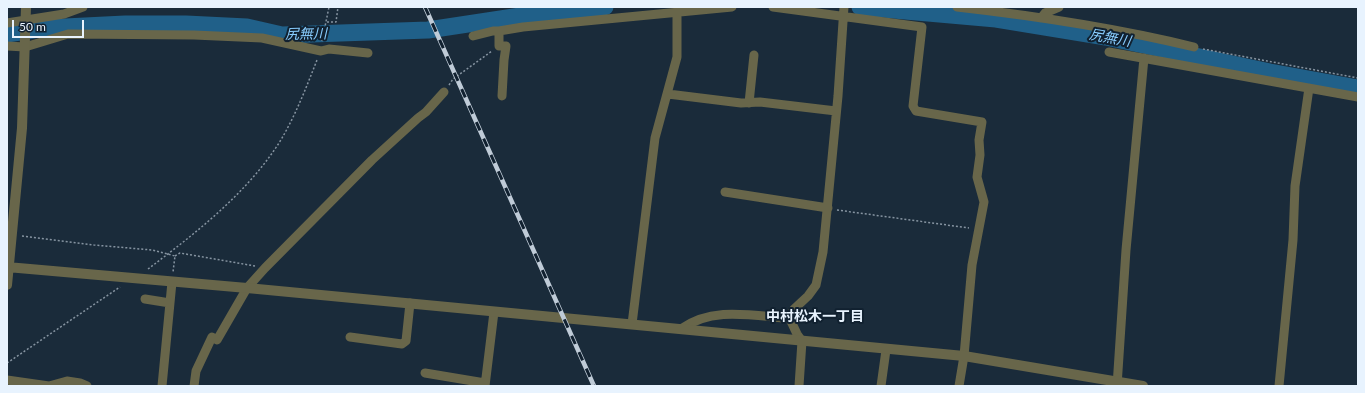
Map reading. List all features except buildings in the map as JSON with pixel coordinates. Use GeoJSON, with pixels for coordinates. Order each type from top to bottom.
{"type":"FeatureCollection","features":[{"type":"Feature","properties":{"kind":"street"},"geometry":{"type":"LineString","coordinates":[[7,285],[12,235],[10,217],[22,128],[26,7]]}},
{"type":"Feature","properties":{"kind":"street"},"geometry":{"type":"LineString","coordinates":[[7,23],[26,22],[64,14],[83,7]]}},
{"type":"Feature","properties":{"kind":"street"},"geometry":{"type":"LineString","coordinates":[[473,36],[493,31],[523,27],[732,7]]}},
{"type":"Feature","properties":{"kind":"street"},"geometry":{"type":"LineString","coordinates":[[773,7],[844,12],[861,20],[922,27],[913,106],[916,111],[982,122],[979,140],[980,155],[977,177],[984,202],[972,265],[964,356],[959,386]]}},
{"type":"Feature","properties":{"kind":"street"},"geometry":{"type":"LineString","coordinates":[[957,7],[1092,25],[1194,47]]}},
{"type":"Feature","properties":{"kind":"street"},"geometry":{"type":"LineString","coordinates":[[1041,18],[1045,13],[1059,7]]}},
{"type":"Feature","properties":{"kind":"street"},"geometry":{"type":"LineString","coordinates":[[632,324],[655,138],[677,57],[677,12]]}},
{"type":"Feature","properties":{"kind":"street"},"geometry":{"type":"LineString","coordinates":[[681,329],[690,322],[706,316],[744,314],[784,318],[789,317],[794,309],[808,296],[816,285],[823,252],[828,208],[844,12]]}},
{"type":"Feature","properties":{"kind":"street"},"geometry":{"type":"LineString","coordinates":[[499,31],[499,46],[506,46],[502,96]]}},
{"type":"Feature","properties":{"kind":"street"},"geometry":{"type":"LineString","coordinates":[[7,46],[25,44],[68,34],[194,35],[262,38],[321,49],[368,53]]}},
{"type":"Feature","properties":{"kind":"street"},"geometry":{"type":"LineString","coordinates":[[1109,52],[1358,97]]}},
{"type":"Feature","properties":{"kind":"street"},"geometry":{"type":"LineString","coordinates":[[749,103],[754,55]]}},
{"type":"Feature","properties":{"kind":"street"},"geometry":{"type":"LineString","coordinates":[[1117,384],[1126,250],[1144,58]]}},
{"type":"Feature","properties":{"kind":"street"},"geometry":{"type":"LineString","coordinates":[[1279,386],[1293,240],[1295,186],[1309,88]]}},
{"type":"Feature","properties":{"kind":"street"},"geometry":{"type":"LineString","coordinates":[[194,386],[196,372],[212,338],[217,340],[247,288],[372,160],[426,112],[444,92]]}},
{"type":"Feature","properties":{"kind":"street"},"geometry":{"type":"LineString","coordinates":[[668,94],[741,104],[760,102],[836,111]]}},
{"type":"Feature","properties":{"kind":"street"},"geometry":{"type":"LineString","coordinates":[[725,192],[828,208]]}},
{"type":"Feature","properties":{"kind":"street"},"geometry":{"type":"LineString","coordinates":[[8,267],[410,303],[886,350],[964,356],[1117,384],[1143,386]]}},
{"type":"Feature","properties":{"kind":"street"},"geometry":{"type":"LineString","coordinates":[[162,386],[172,282]]}},
{"type":"Feature","properties":{"kind":"street"},"geometry":{"type":"LineString","coordinates":[[145,298],[170,302]]}},
{"type":"Feature","properties":{"kind":"street"},"geometry":{"type":"LineString","coordinates":[[350,337],[402,344],[406,341],[410,303]]}},
{"type":"Feature","properties":{"kind":"street"},"geometry":{"type":"LineString","coordinates":[[425,373],[485,384],[494,312]]}},
{"type":"Feature","properties":{"kind":"street"},"geometry":{"type":"LineString","coordinates":[[789,317],[802,341],[799,386]]}},
{"type":"Feature","properties":{"kind":"street"},"geometry":{"type":"LineString","coordinates":[[881,386],[886,350]]}},
{"type":"Feature","properties":{"kind":"street"},"geometry":{"type":"LineString","coordinates":[[7,380],[49,386],[67,381],[80,383],[87,386]]}},
{"type":"Feature","properties":{"kind":"path"},"geometry":{"type":"LineString","coordinates":[[149,269],[218,213],[250,181],[279,143],[290,124],[306,89],[321,49],[329,7]]}},
{"type":"Feature","properties":{"kind":"path"},"geometry":{"type":"LineString","coordinates":[[327,22],[336,22],[338,7]]}},
{"type":"Feature","properties":{"kind":"path"},"geometry":{"type":"LineString","coordinates":[[444,92],[453,79],[499,46]]}},
{"type":"Feature","properties":{"kind":"path"},"geometry":{"type":"LineString","coordinates":[[1194,47],[1358,78]]}},
{"type":"Feature","properties":{"kind":"path"},"geometry":{"type":"LineString","coordinates":[[828,208],[979,229]]}},
{"type":"Feature","properties":{"kind":"path"},"geometry":{"type":"LineString","coordinates":[[12,235],[94,245],[152,250],[175,256],[180,253],[265,268]]}},
{"type":"Feature","properties":{"kind":"path"},"geometry":{"type":"LineString","coordinates":[[172,282],[175,256]]}},
{"type":"Feature","properties":{"kind":"path"},"geometry":{"type":"LineString","coordinates":[[7,363],[115,290],[136,278]]}},
{"type":"Feature","properties":{"kind":"waterway","name":"尻無川"},"geometry":{"type":"LineString","coordinates":[[7,34],[45,28],[125,24],[186,24],[247,27],[282,35],[428,30],[527,15],[605,7]]}},
{"type":"Feature","properties":{"kind":"waterway","name":"尻無川"},"geometry":{"type":"LineString","coordinates":[[860,7],[996,19],[1106,37],[1270,72],[1358,88]]}},
{"type":"Feature","properties":{"kind":"railway"},"geometry":{"type":"LineString","coordinates":[[425,7],[594,386]]}},
{"type":"Feature","properties":{"kind":"district","name":"中村松木一丁目"},"geometry":{"type":"Point","coordinates":[815,316]}}]}
